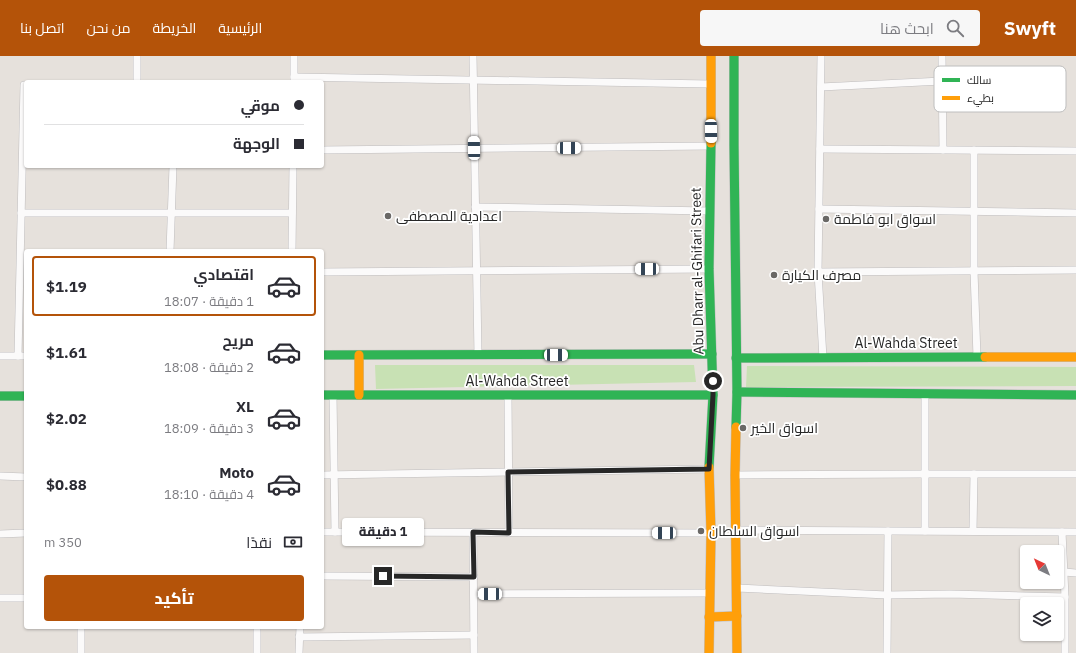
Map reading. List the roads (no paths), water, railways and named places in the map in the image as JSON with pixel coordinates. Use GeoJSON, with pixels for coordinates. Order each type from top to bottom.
{"type":"FeatureCollection","features":[{"type":"Feature","properties":{"kind":"street"},"geometry":{"type":"LineString","coordinates":[[137,56],[137,80]]}},
{"type":"Feature","properties":{"kind":"street"},"geometry":{"type":"LineString","coordinates":[[294,56],[294,80],[473,80],[710,84]]}},
{"type":"Feature","properties":{"kind":"street"},"geometry":{"type":"LineString","coordinates":[[473,56],[478,355]]}},
{"type":"Feature","properties":{"kind":"street","name":"Abu Dharr al-Ghifari Street"},"geometry":{"type":"LineString","coordinates":[[709,653],[709,469],[713,395],[709,269],[711,56]]}},
{"type":"Feature","properties":{"kind":"street"},"geometry":{"type":"LineString","coordinates":[[734,56],[737,392],[735,475],[737,653]]}},
{"type":"Feature","properties":{"kind":"street"},"geometry":{"type":"LineString","coordinates":[[821,56],[818,272],[823,358]]}},
{"type":"Feature","properties":{"kind":"street"},"geometry":{"type":"LineString","coordinates":[[821,87],[934,81]]}},
{"type":"Feature","properties":{"kind":"street"},"geometry":{"type":"LineString","coordinates":[[18,356],[23,274],[21,212],[24,152],[24,85]]}},
{"type":"Feature","properties":{"kind":"street"},"geometry":{"type":"LineString","coordinates":[[942,112],[943,150]]}},
{"type":"Feature","properties":{"kind":"street"},"geometry":{"type":"LineString","coordinates":[[324,150],[711,146]]}},
{"type":"Feature","properties":{"kind":"street"},"geometry":{"type":"LineString","coordinates":[[820,149],[1076,151]]}},
{"type":"Feature","properties":{"kind":"street"},"geometry":{"type":"LineString","coordinates":[[974,150],[974,271],[977,357]]}},
{"type":"Feature","properties":{"kind":"street"},"geometry":{"type":"LineString","coordinates":[[170,249],[173,168]]}},
{"type":"Feature","properties":{"kind":"street"},"geometry":{"type":"LineString","coordinates":[[292,249],[293,168]]}},
{"type":"Feature","properties":{"kind":"street"},"geometry":{"type":"LineString","coordinates":[[475,207],[710,211]]}},
{"type":"Feature","properties":{"kind":"street"},"geometry":{"type":"LineString","coordinates":[[819,209],[1076,213]]}},
{"type":"Feature","properties":{"kind":"street"},"geometry":{"type":"LineString","coordinates":[[21,212],[292,213]]}},
{"type":"Feature","properties":{"kind":"street"},"geometry":{"type":"LineString","coordinates":[[324,272],[709,269]]}},
{"type":"Feature","properties":{"kind":"street"},"geometry":{"type":"LineString","coordinates":[[818,272],[1076,270]]}},
{"type":"Feature","properties":{"kind":"street","name":"Al-Wahda Street"},"geometry":{"type":"LineString","coordinates":[[324,355],[712,354]]}},
{"type":"Feature","properties":{"kind":"street"},"geometry":{"type":"LineString","coordinates":[[359,355],[359,395]]}},
{"type":"Feature","properties":{"kind":"street"},"geometry":{"type":"LineString","coordinates":[[0,356],[24,356]]}},
{"type":"Feature","properties":{"kind":"street","name":"Al-Wahda Street"},"geometry":{"type":"LineString","coordinates":[[736,358],[1076,356]]}},
{"type":"Feature","properties":{"kind":"street"},"geometry":{"type":"LineString","coordinates":[[737,392],[1076,395]]}},
{"type":"Feature","properties":{"kind":"street"},"geometry":{"type":"LineString","coordinates":[[925,394],[926,531]]}},
{"type":"Feature","properties":{"kind":"street","name":"Al-Wahda Street"},"geometry":{"type":"LineString","coordinates":[[324,395],[713,395]]}},
{"type":"Feature","properties":{"kind":"street"},"geometry":{"type":"LineString","coordinates":[[333,395],[335,532]]}},
{"type":"Feature","properties":{"kind":"street"},"geometry":{"type":"LineString","coordinates":[[508,395],[509,533]]}},
{"type":"Feature","properties":{"kind":"street"},"geometry":{"type":"LineString","coordinates":[[0,396],[24,396]]}},
{"type":"Feature","properties":{"kind":"street"},"geometry":{"type":"LineString","coordinates":[[324,475],[709,469]]}},
{"type":"Feature","properties":{"kind":"street"},"geometry":{"type":"LineString","coordinates":[[974,474],[974,531]]}},
{"type":"Feature","properties":{"kind":"street"},"geometry":{"type":"LineString","coordinates":[[735,475],[1076,474]]}},
{"type":"Feature","properties":{"kind":"street"},"geometry":{"type":"LineString","coordinates":[[0,476],[24,477]]}},
{"type":"Feature","properties":{"kind":"street"},"geometry":{"type":"LineString","coordinates":[[736,530],[1076,532]]}},
{"type":"Feature","properties":{"kind":"street"},"geometry":{"type":"LineString","coordinates":[[887,653],[888,531]]}},
{"type":"Feature","properties":{"kind":"street"},"geometry":{"type":"LineString","coordinates":[[324,532],[710,533]]}},
{"type":"Feature","properties":{"kind":"street"},"geometry":{"type":"LineString","coordinates":[[473,532],[474,653]]}},
{"type":"Feature","properties":{"kind":"street"},"geometry":{"type":"LineString","coordinates":[[1062,532],[1063,545]]}},
{"type":"Feature","properties":{"kind":"street"},"geometry":{"type":"LineString","coordinates":[[0,534],[24,533]]}},
{"type":"Feature","properties":{"kind":"street"},"geometry":{"type":"LineString","coordinates":[[1065,653],[1064,572],[1076,573]]}},
{"type":"Feature","properties":{"kind":"street"},"geometry":{"type":"LineString","coordinates":[[324,576],[474,577]]}},
{"type":"Feature","properties":{"kind":"street"},"geometry":{"type":"LineString","coordinates":[[737,588],[887,595],[950,594],[1065,597]]}},
{"type":"Feature","properties":{"kind":"street"},"geometry":{"type":"LineString","coordinates":[[474,594],[710,593]]}},
{"type":"Feature","properties":{"kind":"street"},"geometry":{"type":"LineString","coordinates":[[0,598],[24,598]]}},
{"type":"Feature","properties":{"kind":"street"},"geometry":{"type":"LineString","coordinates":[[709,617],[737,616]]}},
{"type":"Feature","properties":{"kind":"street"},"geometry":{"type":"LineString","coordinates":[[81,629],[81,653]]}},
{"type":"Feature","properties":{"kind":"street"},"geometry":{"type":"LineString","coordinates":[[257,629],[257,653]]}},
{"type":"Feature","properties":{"kind":"street"},"geometry":{"type":"LineString","coordinates":[[299,653],[300,629]]}},
{"type":"Feature","properties":{"kind":"street"},"geometry":{"type":"LineString","coordinates":[[300,637],[474,635]]}},
{"type":"Feature","properties":{"kind":"place","name":"اعدادية المصطفى"},"geometry":{"type":"Point","coordinates":[388,216]}},
{"type":"Feature","properties":{"kind":"place","name":"اسواق ابو فاطمة"},"geometry":{"type":"Point","coordinates":[826,219]}},
{"type":"Feature","properties":{"kind":"place","name":"مصرف الكيارة"},"geometry":{"type":"Point","coordinates":[774,275]}},
{"type":"Feature","properties":{"kind":"place","name":"اسواق الخير"},"geometry":{"type":"Point","coordinates":[743,428]}},
{"type":"Feature","properties":{"kind":"place","name":"اسواق السلطان"},"geometry":{"type":"Point","coordinates":[701,531]}}]}
